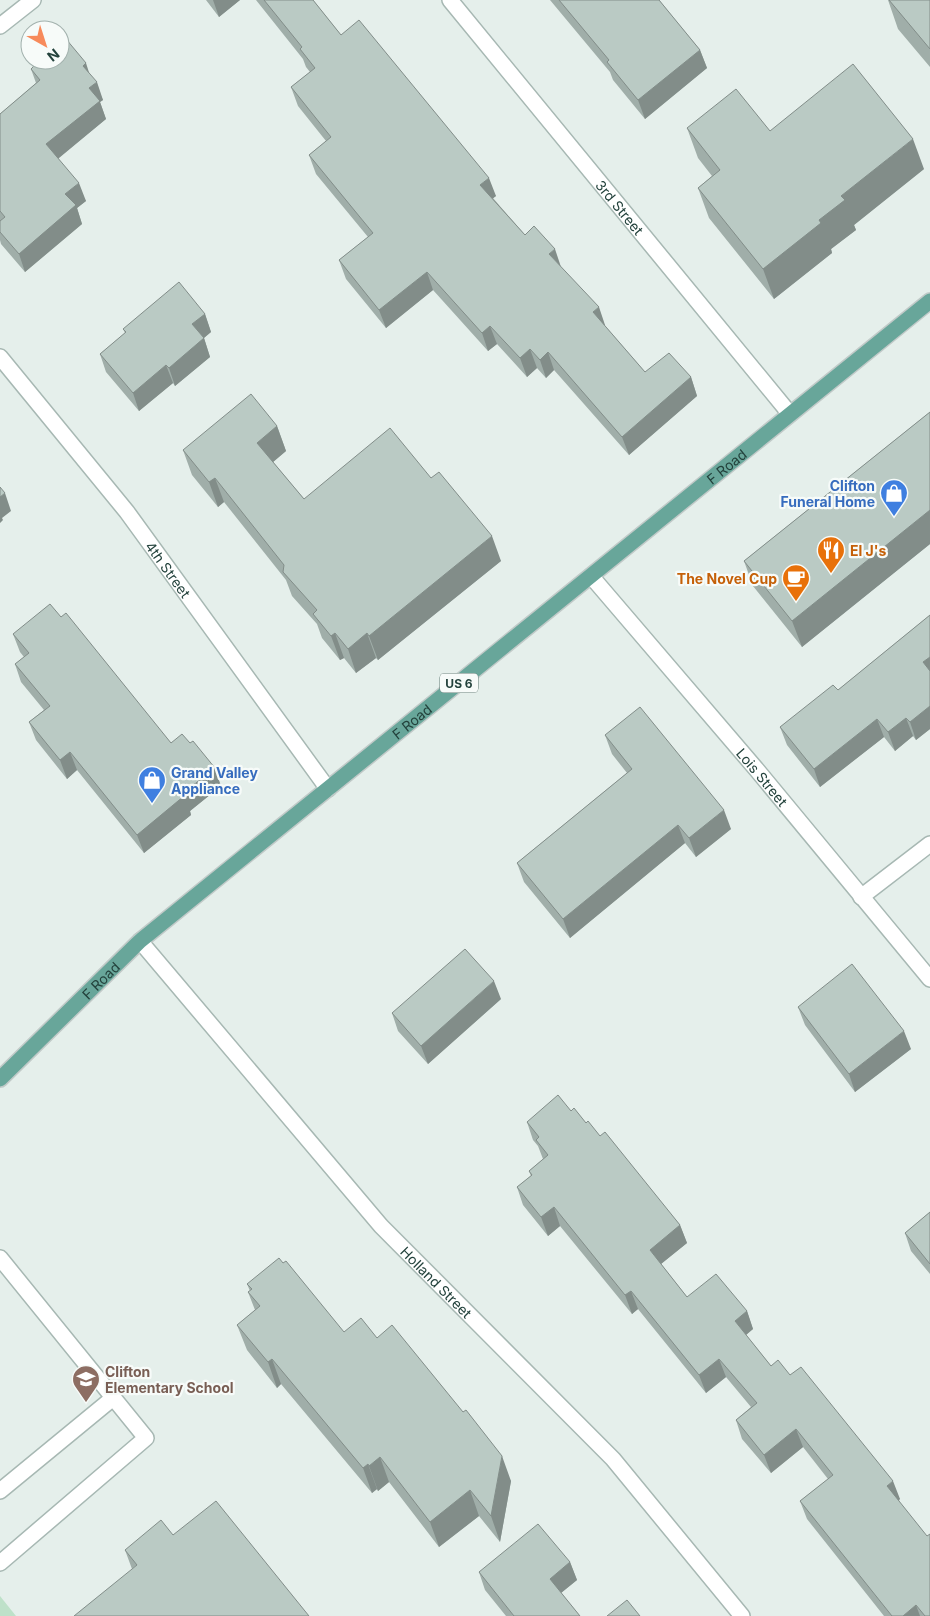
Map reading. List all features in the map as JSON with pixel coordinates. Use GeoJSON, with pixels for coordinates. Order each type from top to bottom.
{"type":"FeatureCollection","features":[{"type":"Feature","properties":{"kind":"main road","name":"F Road"},"geometry":{"type":"LineString","coordinates":[[0,1079],[140,941],[930,301]]}},
{"type":"Feature","properties":{"kind":"street"},"geometry":{"type":"LineString","coordinates":[[0,26],[33,0]]}},
{"type":"Feature","properties":{"kind":"street","name":"3rd Street"},"geometry":{"type":"LineString","coordinates":[[450,0],[790,414]]}},
{"type":"Feature","properties":{"kind":"street","name":"4th Street"},"geometry":{"type":"LineString","coordinates":[[0,357],[127,512],[328,789]]}},
{"type":"Feature","properties":{"kind":"street","name":"Lois Street"},"geometry":{"type":"LineString","coordinates":[[591,576],[757,770],[930,979]]}},
{"type":"Feature","properties":{"kind":"street"},"geometry":{"type":"LineString","coordinates":[[861,897],[930,844]]}},
{"type":"Feature","properties":{"kind":"street","name":"Holland Street"},"geometry":{"type":"LineString","coordinates":[[140,941],[381,1226],[613,1459],[742,1616]]}},
{"type":"Feature","properties":{"kind":"street"},"geometry":{"type":"LineString","coordinates":[[0,1258],[146,1438],[0,1563]]}},
{"type":"Feature","properties":{"kind":"street"},"geometry":{"type":"LineString","coordinates":[[0,1491],[113,1398]]}},
{"type":"Feature","properties":{"kind":"green space"},"geometry":{"type":"Polygon","coordinates":[[[0,1596],[16,1616],[0,1616],[0,1596]]]}},
{"type":"Feature","properties":{"kind":"building"},"geometry":{"type":"Polygon","coordinates":[[[264,0],[313,0],[341,35],[359,20],[489,178],[480,185],[525,235],[534,226],[555,249],[549,254],[599,307],[593,312],[645,372],[669,353],[691,377],[622,437],[548,352],[540,360],[530,349],[520,358],[490,326],[482,333],[427,272],[379,310],[339,260],[373,233],[309,155],[331,137],[291,87],[315,68],[300,49],[302,47],[264,0]]]}},
{"type":"Feature","properties":{"kind":"building"},"geometry":{"type":"Polygon","coordinates":[[[559,0],[659,0],[700,50],[638,100],[607,62],[609,60],[559,0]]]}},
{"type":"Feature","properties":{"kind":"building"},"geometry":{"type":"Polygon","coordinates":[[[889,0],[930,0],[930,49],[889,0]]]}},
{"type":"Feature","properties":{"kind":"building"},"geometry":{"type":"Polygon","coordinates":[[[70,44],[86,63],[83,66],[97,82],[89,88],[100,101],[46,144],[79,183],[65,194],[76,205],[19,254],[0,232],[0,221],[5,217],[0,211],[0,114],[40,80],[32,70],[70,70],[70,44]]]}},
{"type":"Feature","properties":{"kind":"building"},"geometry":{"type":"Polygon","coordinates":[[[853,64],[913,139],[841,196],[845,200],[819,220],[821,223],[763,269],[698,188],[720,170],[687,128],[736,89],[770,131],[853,64]]]}},
{"type":"Feature","properties":{"kind":"building"},"geometry":{"type":"Polygon","coordinates":[[[179,282],[205,314],[192,324],[204,338],[169,368],[166,365],[133,393],[100,354],[126,332],[123,329],[179,282]]]}},
{"type":"Feature","properties":{"kind":"building"},"geometry":{"type":"Polygon","coordinates":[[[251,394],[277,426],[257,443],[304,499],[390,428],[431,478],[439,472],[492,536],[369,636],[367,633],[348,649],[335,633],[331,636],[313,614],[317,610],[283,572],[284,565],[215,478],[209,482],[183,450],[251,394]]]}},
{"type":"Feature","properties":{"kind":"building"},"geometry":{"type":"Polygon","coordinates":[[[930,412],[930,510],[792,621],[744,561],[930,412]]]}},
{"type":"Feature","properties":{"kind":"building"},"geometry":{"type":"Polygon","coordinates":[[[0,487],[5,493],[0,497],[0,487]]]}},
{"type":"Feature","properties":{"kind":"building"},"geometry":{"type":"Polygon","coordinates":[[[50,604],[61,617],[66,613],[171,743],[182,734],[190,743],[193,741],[215,768],[182,794],[184,796],[137,835],[70,752],[60,760],[29,722],[50,706],[15,664],[29,653],[13,634],[50,604]]]}},
{"type":"Feature","properties":{"kind":"building"},"geometry":{"type":"Polygon","coordinates":[[[930,615],[930,657],[923,662],[930,671],[930,706],[910,722],[906,718],[888,732],[877,719],[814,769],[780,727],[833,685],[838,690],[930,615]]]}},
{"type":"Feature","properties":{"kind":"building"},"geometry":{"type":"Polygon","coordinates":[[[640,707],[724,810],[689,838],[678,825],[563,919],[517,863],[632,769],[605,735],[640,707]]]}},
{"type":"Feature","properties":{"kind":"building"},"geometry":{"type":"Polygon","coordinates":[[[465,949],[494,981],[421,1046],[392,1013],[465,949]]]}},
{"type":"Feature","properties":{"kind":"building"},"geometry":{"type":"Polygon","coordinates":[[[852,964],[904,1031],[849,1074],[798,1007],[852,964]]]}},
{"type":"Feature","properties":{"kind":"building"},"geometry":{"type":"Polygon","coordinates":[[[558,1095],[571,1111],[574,1108],[600,1136],[605,1132],[680,1225],[650,1250],[687,1297],[716,1274],[747,1311],[735,1321],[771,1366],[778,1360],[790,1375],[801,1367],[893,1481],[887,1486],[927,1536],[930,1534],[930,1616],[925,1616],[916,1605],[903,1616],[892,1616],[800,1501],[833,1475],[796,1429],[764,1455],[736,1420],[757,1403],[719,1359],[699,1375],[631,1291],[625,1295],[554,1207],[541,1217],[517,1187],[532,1175],[529,1171],[548,1155],[536,1140],[539,1137],[527,1122],[558,1095]]]}},
{"type":"Feature","properties":{"kind":"building"},"geometry":{"type":"Polygon","coordinates":[[[930,1212],[930,1264],[905,1233],[930,1212]]]}},
{"type":"Feature","properties":{"kind":"building"},"geometry":{"type":"Polygon","coordinates":[[[279,1258],[283,1263],[286,1261],[344,1332],[361,1318],[377,1338],[392,1325],[463,1412],[466,1410],[502,1456],[491,1516],[470,1490],[430,1522],[380,1457],[369,1466],[368,1464],[363,1468],[272,1359],[268,1362],[237,1325],[260,1306],[248,1292],[252,1289],[247,1284],[279,1258]]]}},
{"type":"Feature","properties":{"kind":"building"},"geometry":{"type":"Polygon","coordinates":[[[216,1501],[309,1616],[74,1616],[137,1565],[125,1550],[161,1520],[173,1535],[216,1501]]]}},
{"type":"Feature","properties":{"kind":"building"},"geometry":{"type":"Polygon","coordinates":[[[538,1524],[570,1562],[550,1579],[580,1616],[514,1616],[479,1572],[538,1524]]]}},
{"type":"Feature","properties":{"kind":"building"},"geometry":{"type":"Polygon","coordinates":[[[627,1600],[640,1616],[607,1616],[627,1600]]]}},
{"type":"Feature","properties":{"kind":"place","name":"Clifton Funeral Home"},"geometry":{"type":"Point","coordinates":[894,517]}},
{"type":"Feature","properties":{"kind":"place","name":"El J's"},"geometry":{"type":"Point","coordinates":[831,574]}},
{"type":"Feature","properties":{"kind":"place","name":"The Novel Cup"},"geometry":{"type":"Point","coordinates":[796,602]}},
{"type":"Feature","properties":{"kind":"place","name":"Grand Valley Appliance"},"geometry":{"type":"Point","coordinates":[152,804]}},
{"type":"Feature","properties":{"kind":"place","name":"Clifton Elementary School"},"geometry":{"type":"Point","coordinates":[86,1403]}}]}
